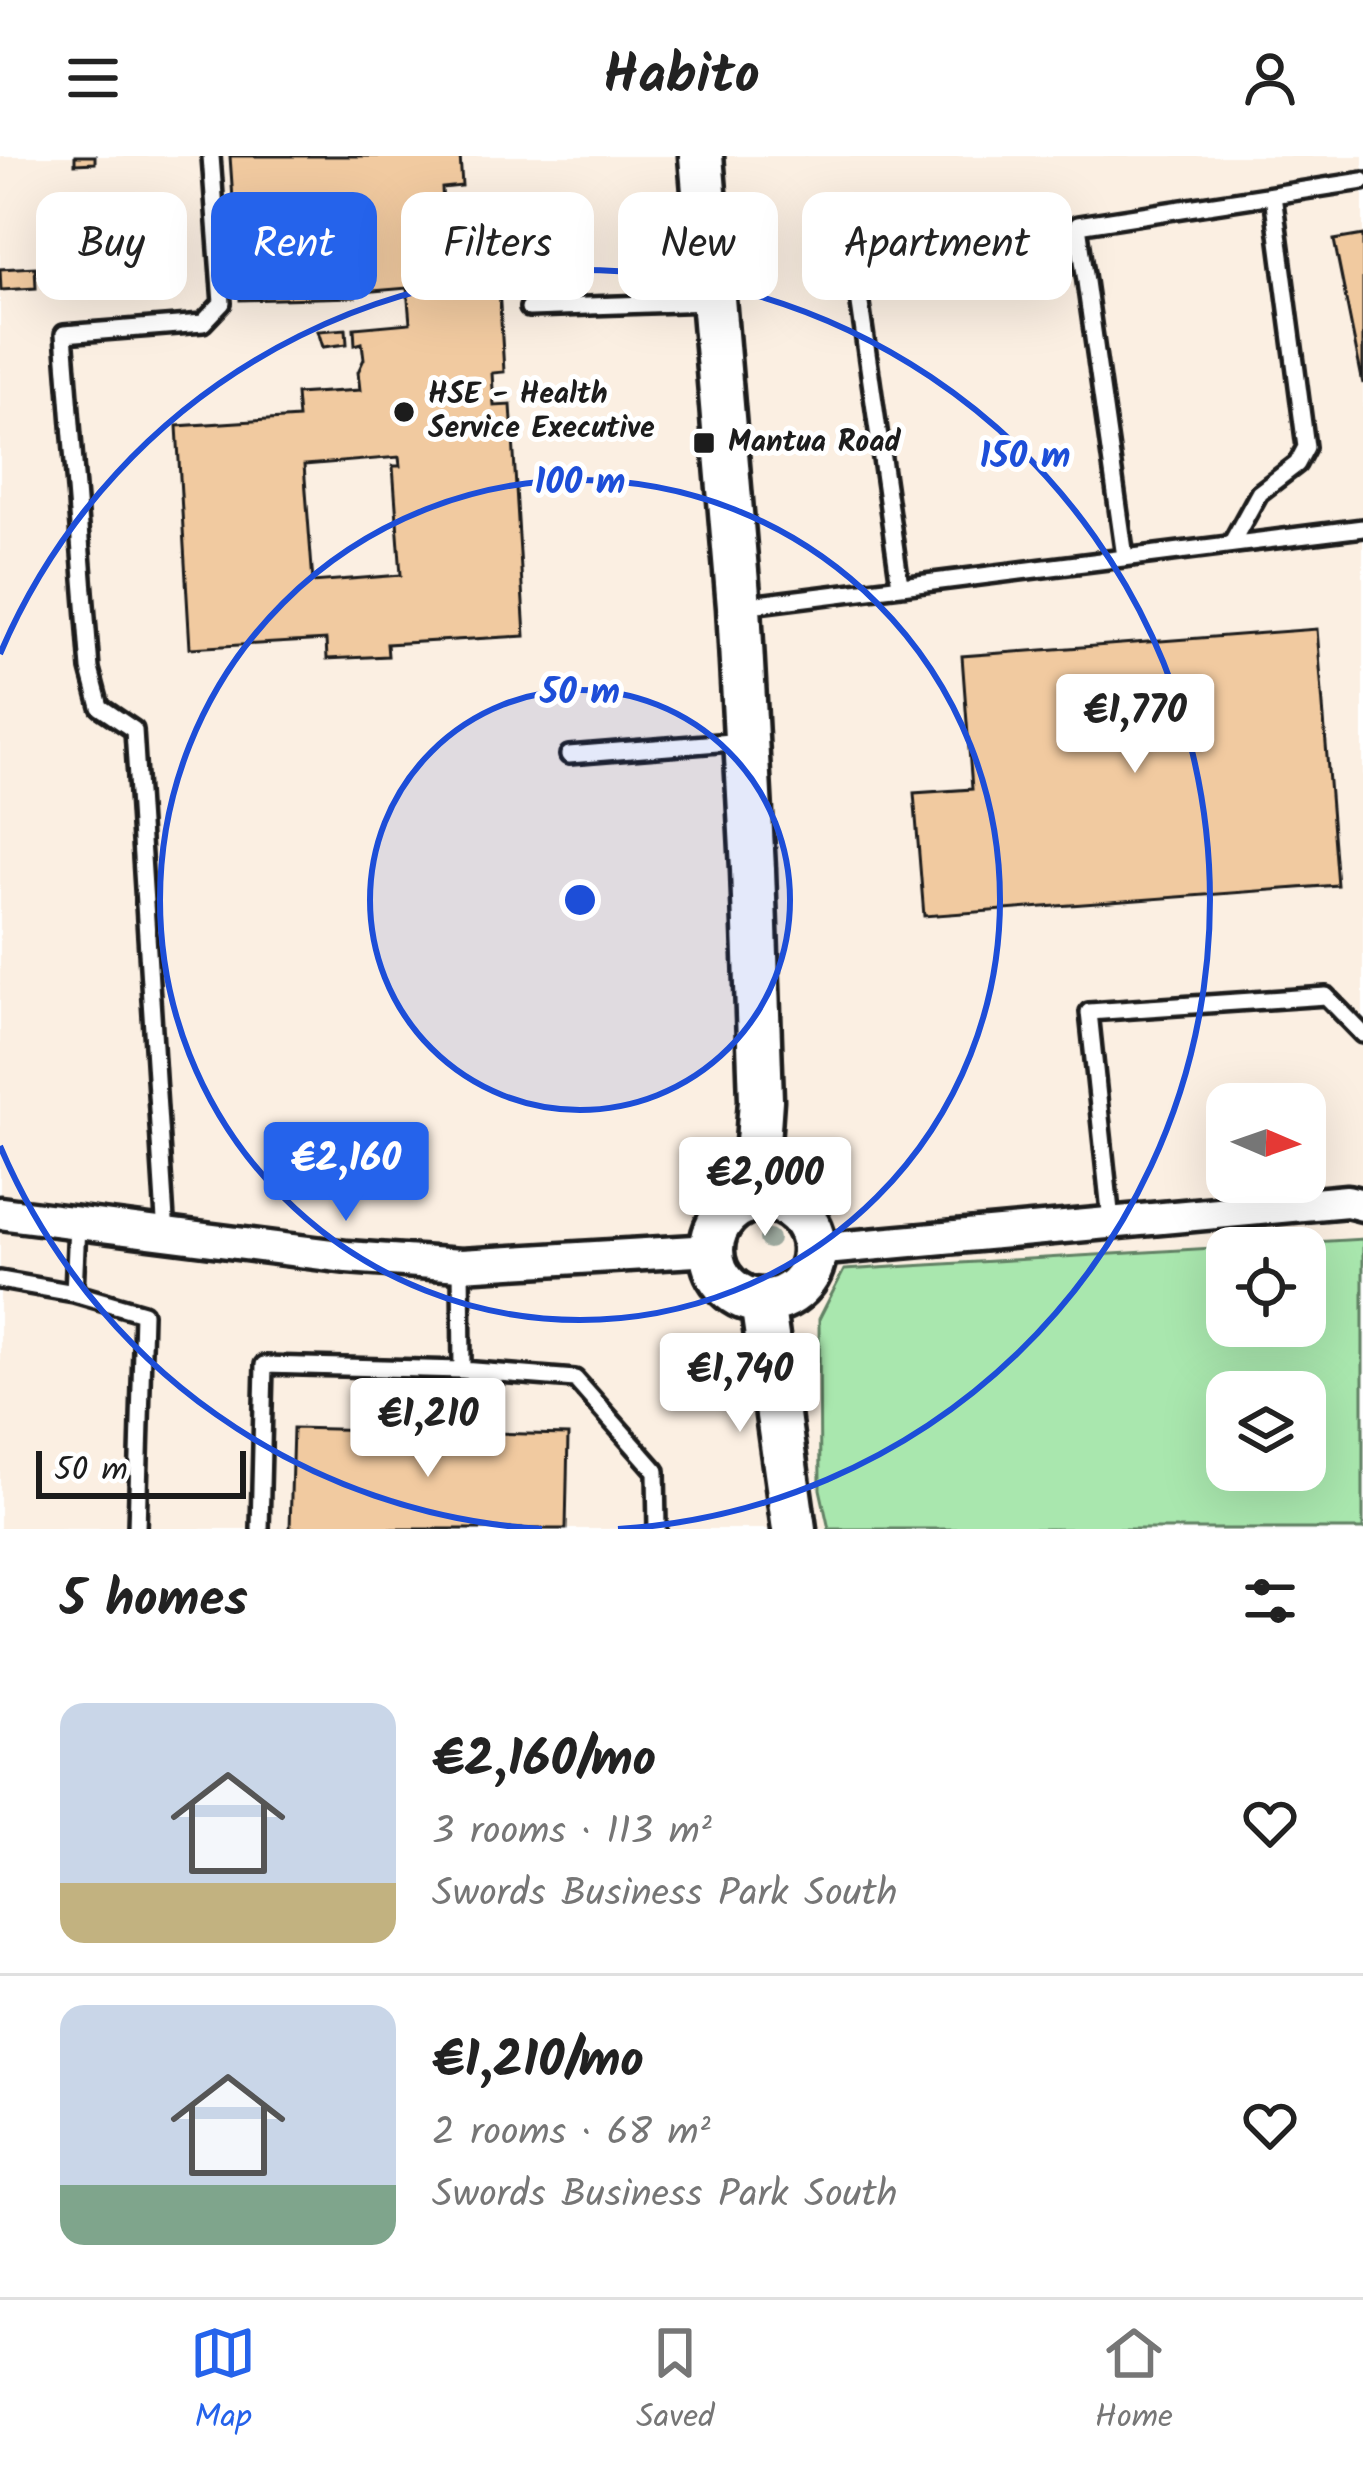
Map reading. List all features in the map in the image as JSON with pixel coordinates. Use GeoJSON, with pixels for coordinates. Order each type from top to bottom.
{"type":"FeatureCollection","features":[{"type":"Feature","properties":{"kind":"street"},"geometry":{"type":"LineString","coordinates":[[701,156],[746,741],[761,1100],[754,1200]]}},
{"type":"Feature","properties":{"kind":"street"},"geometry":{"type":"LineString","coordinates":[[754,1200],[783,1203],[796,1211],[806,1222],[814,1250],[812,1264],[796,1289],[762,1301],[729,1288],[714,1264],[712,1250],[714,1236],[729,1212],[754,1200]]}},
{"type":"Feature","properties":{"kind":"street"},"geometry":{"type":"LineString","coordinates":[[814,1250],[1348,1201],[1363,1205]]}},
{"type":"Feature","properties":{"kind":"street"},"geometry":{"type":"LineString","coordinates":[[0,1213],[347,1257],[460,1264],[712,1250]]}},
{"type":"Feature","properties":{"kind":"street"},"geometry":{"type":"LineString","coordinates":[[762,1301],[794,1529]]}},
{"type":"Feature","properties":{"kind":"lane"},"geometry":{"type":"LineString","coordinates":[[166,1236],[134,730],[100,707],[90,669],[64,334],[203,323],[222,303],[211,156]]}},
{"type":"Feature","properties":{"kind":"lane"},"geometry":{"type":"LineString","coordinates":[[1125,557],[1078,225],[1363,181]]}},
{"type":"Feature","properties":{"kind":"lane"},"geometry":{"type":"LineString","coordinates":[[1231,544],[1258,493],[1298,464],[1306,447],[1273,195]]}},
{"type":"Feature","properties":{"kind":"lane"},"geometry":{"type":"LineString","coordinates":[[859,300],[900,585]]}},
{"type":"Feature","properties":{"kind":"lane"},"geometry":{"type":"LineString","coordinates":[[529,308],[712,302]]}},
{"type":"Feature","properties":{"kind":"lane"},"geometry":{"type":"LineString","coordinates":[[739,607],[1363,528]]}},
{"type":"Feature","properties":{"kind":"lane"},"geometry":{"type":"LineString","coordinates":[[568,755],[746,741]]}},
{"type":"Feature","properties":{"kind":"lane"},"geometry":{"type":"LineString","coordinates":[[1111,1221],[1089,1012],[1326,995],[1363,1034]]}},
{"type":"Feature","properties":{"kind":"lane"},"geometry":{"type":"LineString","coordinates":[[74,1293],[77,1224]]}},
{"type":"Feature","properties":{"kind":"lane"},"geometry":{"type":"LineString","coordinates":[[460,1264],[463,1370]]}},
{"type":"Feature","properties":{"kind":"lane"},"geometry":{"type":"LineString","coordinates":[[0,1280],[74,1293],[143,1313],[137,1529]]}},
{"type":"Feature","properties":{"kind":"lane"},"geometry":{"type":"LineString","coordinates":[[260,1529],[265,1365],[463,1370],[575,1379],[656,1471],[657,1529]]}},
{"type":"Feature","properties":{"kind":"shaded area"},"geometry":{"type":"Polygon","coordinates":[[[0,156],[1363,156],[1363,1529],[0,1529],[0,156]]]}},
{"type":"Feature","properties":{"kind":"green space"},"geometry":{"type":"Polygon","coordinates":[[[1363,1239],[1363,1529],[829,1529],[820,1489],[819,1319],[844,1270],[1206,1248],[1206,1347],[1326,1347],[1326,1241],[1363,1239]]]}},
{"type":"Feature","properties":{"kind":"building"},"geometry":{"type":"Polygon","coordinates":[[[75,156],[95,156],[95,163],[75,164],[75,156]]]}},
{"type":"Feature","properties":{"kind":"building","name":"HSE - Health Service Executive"},"geometry":{"type":"Polygon","coordinates":[[[230,156],[460,156],[462,186],[442,188],[442,192],[401,192],[401,289],[377,291],[377,192],[232,192],[230,156]]]}},
{"type":"Feature","properties":{"kind":"building"},"geometry":{"type":"Polygon","coordinates":[[[1363,235],[1363,384],[1334,240],[1363,235]]]}},
{"type":"Feature","properties":{"kind":"building"},"geometry":{"type":"Polygon","coordinates":[[[35,267],[36,288],[1,290],[0,269],[35,267]]]}},
{"type":"Feature","properties":{"kind":"building","name":"HSE - Health Service Executive"},"geometry":{"type":"Polygon","coordinates":[[[408,300],[500,300],[504,372],[492,373],[494,406],[511,405],[525,636],[387,644],[388,656],[327,659],[326,640],[190,648],[177,426],[298,418],[296,394],[360,390],[358,372],[364,359],[362,343],[355,345],[354,328],[410,323],[408,300]],[[399,457],[304,465],[313,582],[401,575],[393,466],[400,466],[399,457]]]}},
{"type":"Feature","properties":{"kind":"building"},"geometry":{"type":"Polygon","coordinates":[[[346,329],[347,344],[323,347],[318,331],[346,329]]]}},
{"type":"Feature","properties":{"kind":"building"},"geometry":{"type":"Polygon","coordinates":[[[1317,629],[1337,885],[924,916],[914,793],[972,789],[962,656],[1317,629]]]}},
{"type":"Feature","properties":{"kind":"building"},"geometry":{"type":"Polygon","coordinates":[[[293,1428],[568,1435],[566,1529],[290,1529],[293,1428]]]}},
{"type":"Feature","properties":{"kind":"place","name":"HSE - Health Service Executive"},"geometry":{"type":"Point","coordinates":[404,412]}},
{"type":"Feature","properties":{"kind":"place","name":"Mantua Road"},"geometry":{"type":"Point","coordinates":[704,443]}}]}
